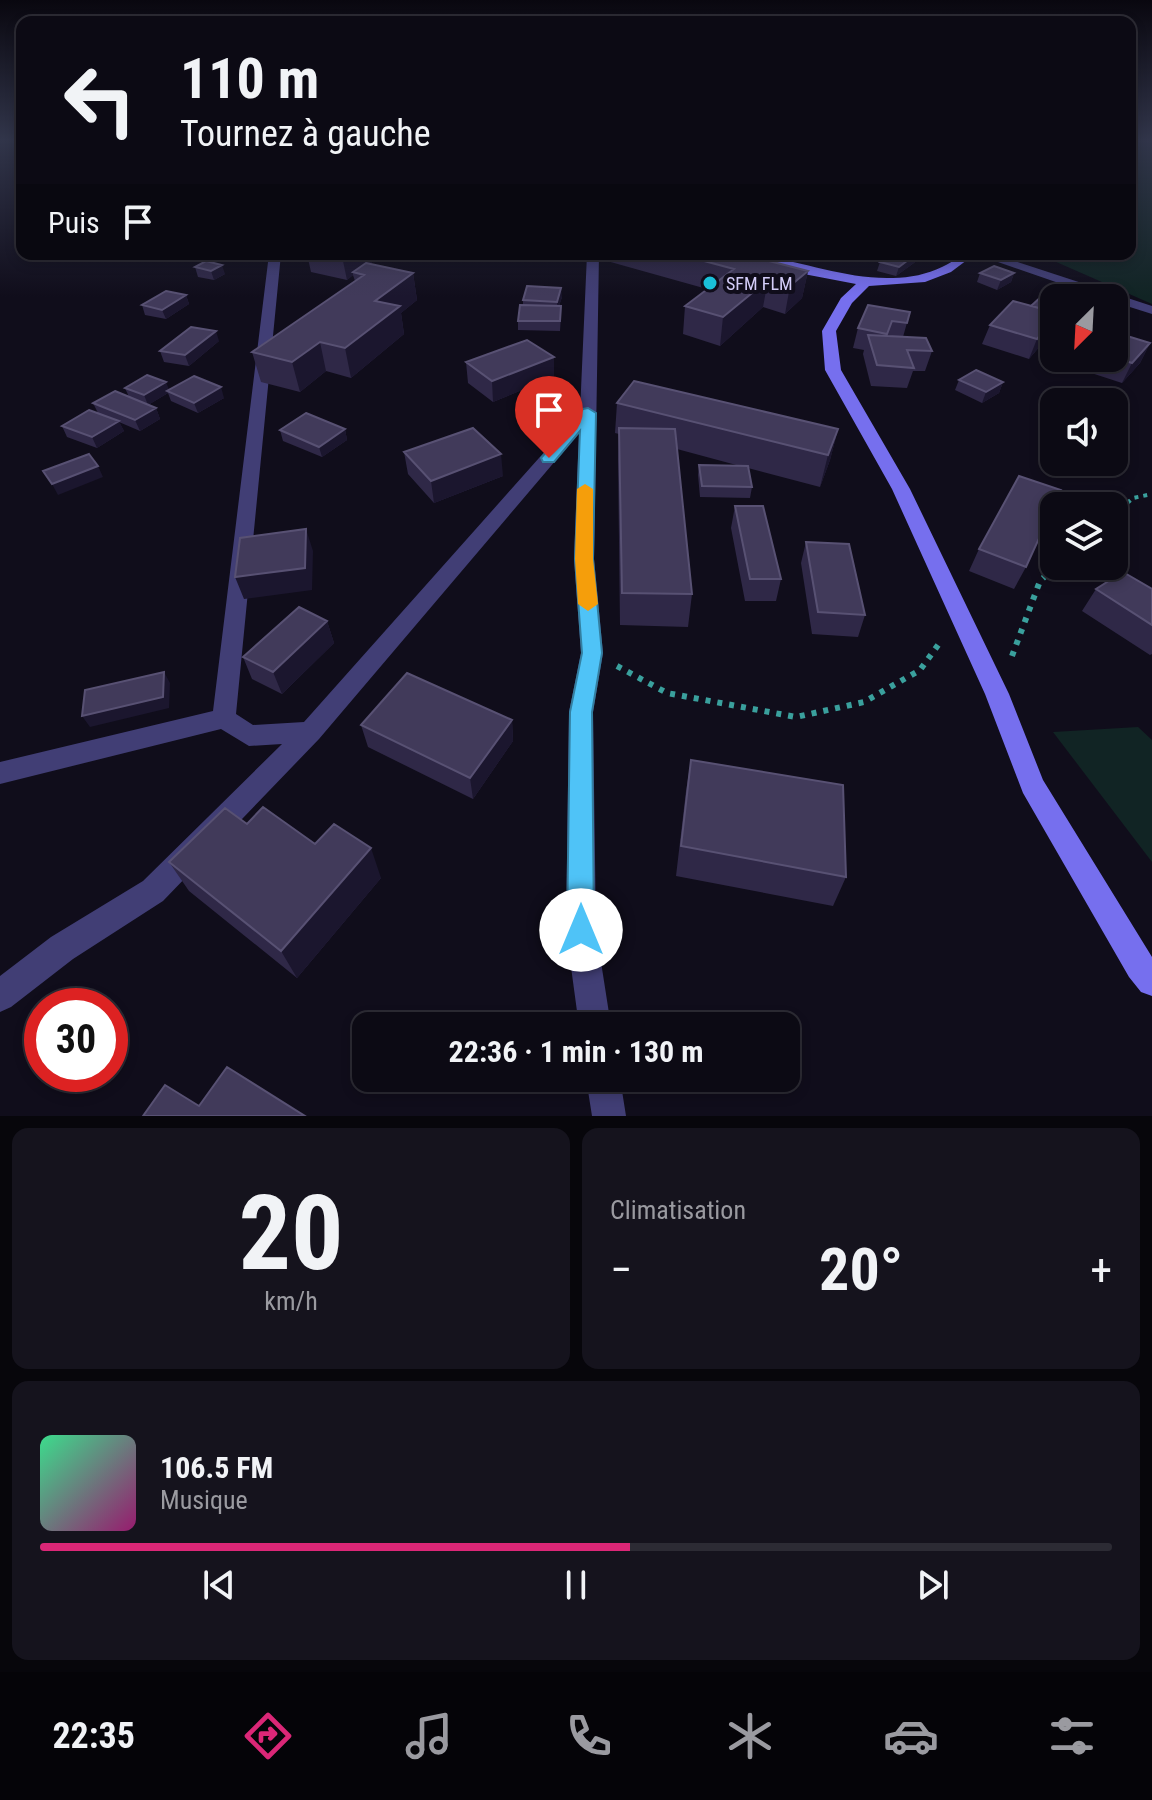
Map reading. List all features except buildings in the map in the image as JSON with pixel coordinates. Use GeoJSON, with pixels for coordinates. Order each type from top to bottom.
{"type":"FeatureCollection","features":[{"type":"Feature","properties":{"kind":"street"},"geometry":{"type":"LineString","coordinates":[[224,718],[274,260]]}},
{"type":"Feature","properties":{"kind":"street"},"geometry":{"type":"LineString","coordinates":[[593,260],[584,559],[592,653],[581,712],[581,930],[593,1012]]}},
{"type":"Feature","properties":{"kind":"street"},"geometry":{"type":"LineString","coordinates":[[763,260],[866,282],[917,280],[944,271],[960,260]]}},
{"type":"Feature","properties":{"kind":"street"},"geometry":{"type":"LineString","coordinates":[[999,260],[1152,310]]}},
{"type":"Feature","properties":{"kind":"street"},"geometry":{"type":"LineString","coordinates":[[866,282],[846,301],[829,331],[833,370],[901,489],[997,694],[1032,785],[1140,966],[1152,981]]}},
{"type":"Feature","properties":{"kind":"street"},"geometry":{"type":"LineString","coordinates":[[0,996],[62,948],[153,891],[310,732],[588,413]]}},
{"type":"Feature","properties":{"kind":"street"},"geometry":{"type":"LineString","coordinates":[[0,773],[224,718],[249,736],[310,732]]}},
{"type":"Feature","properties":{"kind":"street"},"geometry":{"type":"LineString","coordinates":[[605,1092],[609,1116]]}},
{"type":"Feature","properties":{"kind":"path"},"geometry":{"type":"LineString","coordinates":[[1128,502],[1133,498],[1152,494]]}},
{"type":"Feature","properties":{"kind":"path"},"geometry":{"type":"LineString","coordinates":[[997,694],[1041,580]]}},
{"type":"Feature","properties":{"kind":"path"},"geometry":{"type":"LineString","coordinates":[[592,653],[667,693],[796,717],[864,702],[920,670],[960,615]]}},
{"type":"Feature","properties":{"kind":"green space"},"geometry":{"type":"Polygon","coordinates":[[[1136,193],[1152,193],[1152,304],[1128,293],[1128,284],[1106,284],[1052,260],[1136,260],[1136,193]]]}},
{"type":"Feature","properties":{"kind":"green space"},"geometry":{"type":"Polygon","coordinates":[[[1138,727],[1152,740],[1152,862],[1053,732],[1138,727]]]}},
{"type":"Feature","properties":{"kind":"slow traffic"},"geometry":{"type":"LineString","coordinates":[[585,489],[584,559],[588,604]]}},
{"type":"Feature","properties":{"kind":"place","name":"SFM FLM"},"geometry":{"type":"Point","coordinates":[710,283]}},
{"type":"Feature","properties":{"kind":"route"},"geometry":{"type":"LineString","coordinates":[[549,458],[588,413],[584,559],[592,653],[581,712],[581,930]]}}]}
